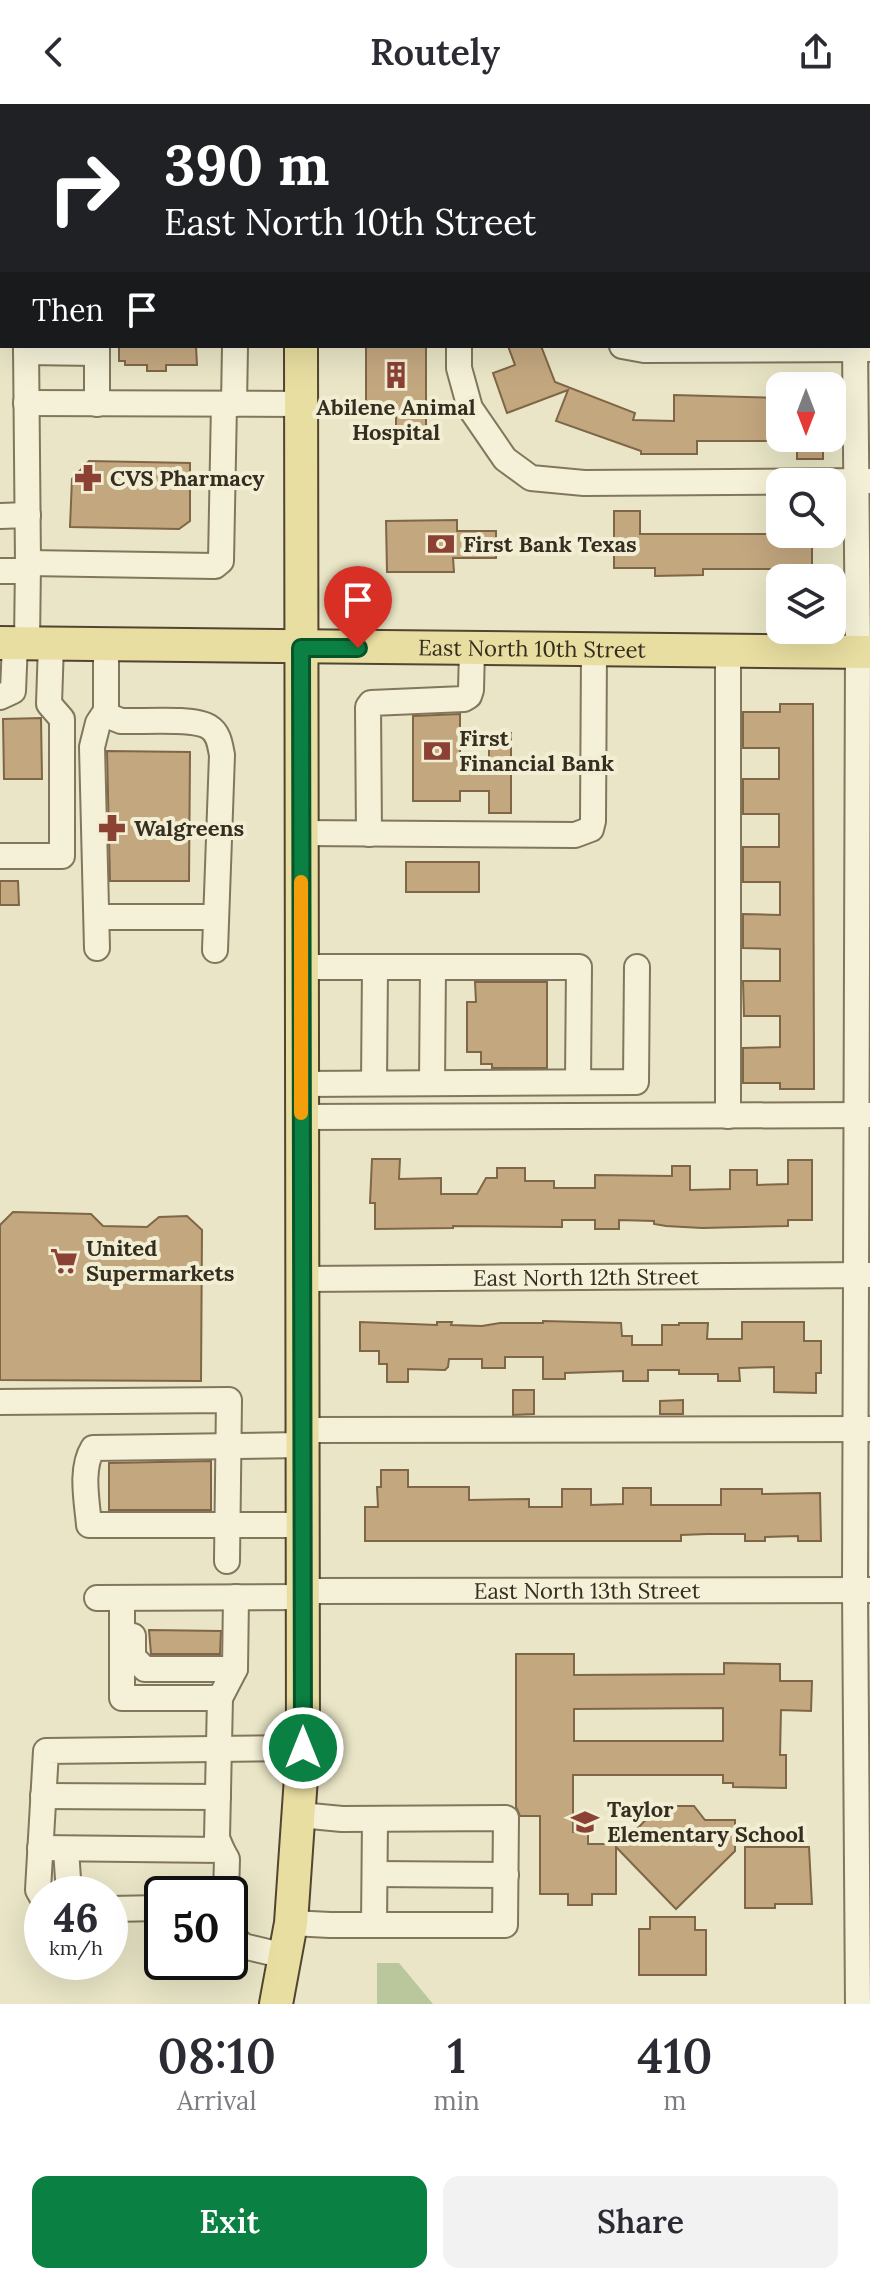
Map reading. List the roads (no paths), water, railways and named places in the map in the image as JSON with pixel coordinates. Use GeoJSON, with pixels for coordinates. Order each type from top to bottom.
{"type":"FeatureCollection","features":[{"type":"Feature","properties":{"kind":"main road"},"geometry":{"type":"LineString","coordinates":[[276,2004],[291,1923],[303,1748],[301,348]]}},
{"type":"Feature","properties":{"kind":"main road","name":"East North 10th Street"},"geometry":{"type":"LineString","coordinates":[[23,643],[864,652]]}},
{"type":"Feature","properties":{"kind":"street"},"geometry":{"type":"LineString","coordinates":[[0,571],[28,567],[215,566],[221,561],[235,348]]}},
{"type":"Feature","properties":{"kind":"street"},"geometry":{"type":"LineString","coordinates":[[459,348],[459,368],[470,408],[505,459],[531,478],[584,483],[863,481]]}},
{"type":"Feature","properties":{"kind":"street"},"geometry":{"type":"LineString","coordinates":[[633,348],[860,348],[864,652],[864,1901],[858,2004]]}},
{"type":"Feature","properties":{"kind":"street"},"geometry":{"type":"LineString","coordinates":[[0,697],[13,691],[23,643],[28,567],[26,349],[97,349],[97,404]]}},
{"type":"Feature","properties":{"kind":"street"},"geometry":{"type":"LineString","coordinates":[[26,403],[301,404]]}},
{"type":"Feature","properties":{"kind":"street"},"geometry":{"type":"LineString","coordinates":[[0,516],[28,515]]}},
{"type":"Feature","properties":{"kind":"street"},"geometry":{"type":"LineString","coordinates":[[0,856],[62,856],[62,719],[49,704],[23,643]]}},
{"type":"Feature","properties":{"kind":"street"},"geometry":{"type":"LineString","coordinates":[[97,948],[92,747],[98,723],[106,711],[106,645]]}},
{"type":"Feature","properties":{"kind":"street"},"geometry":{"type":"LineString","coordinates":[[369,834],[368,707],[371,703],[464,699],[471,690],[472,649]]}},
{"type":"Feature","properties":{"kind":"street"},"geometry":{"type":"LineString","coordinates":[[301,833],[575,835],[591,829],[594,650]]}},
{"type":"Feature","properties":{"kind":"street"},"geometry":{"type":"LineString","coordinates":[[728,651],[728,1116]]}},
{"type":"Feature","properties":{"kind":"street"},"geometry":{"type":"LineString","coordinates":[[106,711],[121,721],[198,723],[210,728],[219,739],[222,755],[215,950]]}},
{"type":"Feature","properties":{"kind":"street"},"geometry":{"type":"LineString","coordinates":[[97,917],[216,917]]}},
{"type":"Feature","properties":{"kind":"street"},"geometry":{"type":"LineString","coordinates":[[301,967],[579,967],[578,1082]]}},
{"type":"Feature","properties":{"kind":"street"},"geometry":{"type":"LineString","coordinates":[[374,1083],[375,967]]}},
{"type":"Feature","properties":{"kind":"street"},"geometry":{"type":"LineString","coordinates":[[432,1083],[433,967]]}},
{"type":"Feature","properties":{"kind":"street"},"geometry":{"type":"LineString","coordinates":[[301,1084],[636,1082],[637,967]]}},
{"type":"Feature","properties":{"kind":"street"},"geometry":{"type":"LineString","coordinates":[[301,1117],[863,1115]]}},
{"type":"Feature","properties":{"kind":"street","name":"East North 12th Street"},"geometry":{"type":"LineString","coordinates":[[302,1279],[863,1275]]}},
{"type":"Feature","properties":{"kind":"street"},"geometry":{"type":"LineString","coordinates":[[0,1402],[229,1400],[227,1561]]}},
{"type":"Feature","properties":{"kind":"street"},"geometry":{"type":"LineString","coordinates":[[303,1525],[89,1525],[86,1472],[89,1455],[93,1448],[228,1446],[302,1437],[863,1429]]}},
{"type":"Feature","properties":{"kind":"street","name":"East North 13th Street"},"geometry":{"type":"LineString","coordinates":[[117,1598],[863,1590]]}},
{"type":"Feature","properties":{"kind":"street"},"geometry":{"type":"LineString","coordinates":[[227,1876],[227,1859],[217,1838],[220,1698],[235,1669],[236,1597]]}},
{"type":"Feature","properties":{"kind":"street"},"geometry":{"type":"LineString","coordinates":[[117,1598],[133,1657],[145,1669],[235,1669]]}},
{"type":"Feature","properties":{"kind":"street"},"geometry":{"type":"LineString","coordinates":[[117,1598],[122,1698],[220,1698]]}},
{"type":"Feature","properties":{"kind":"street"},"geometry":{"type":"LineString","coordinates":[[39,1876],[46,1751],[303,1748]]}},
{"type":"Feature","properties":{"kind":"street"},"geometry":{"type":"LineString","coordinates":[[43,1796],[218,1797]]}},
{"type":"Feature","properties":{"kind":"street"},"geometry":{"type":"LineString","coordinates":[[291,1923],[505,1925],[506,1818],[342,1819],[300,1815]]}},
{"type":"Feature","properties":{"kind":"street"},"geometry":{"type":"LineString","coordinates":[[374,1925],[375,1819]]}},
{"type":"Feature","properties":{"kind":"street"},"geometry":{"type":"LineString","coordinates":[[40,1848],[222,1850]]}},
{"type":"Feature","properties":{"kind":"street"},"geometry":{"type":"LineString","coordinates":[[66,1849],[68,1876]]}},
{"type":"Feature","properties":{"kind":"street"},"geometry":{"type":"LineString","coordinates":[[375,1874],[506,1875]]}},
{"type":"Feature","properties":{"kind":"street"},"geometry":{"type":"LineString","coordinates":[[248,1947],[285,1956]]}},
{"type":"Feature","properties":{"kind":"place","name":"Abilene Animal Hospital"},"geometry":{"type":"Point","coordinates":[396,375]}},
{"type":"Feature","properties":{"kind":"place","name":"CVS Pharmacy"},"geometry":{"type":"Point","coordinates":[88,478]}},
{"type":"Feature","properties":{"kind":"place","name":"First Bank Texas"},"geometry":{"type":"Point","coordinates":[441,544]}},
{"type":"Feature","properties":{"kind":"place","name":"First Financial Bank"},"geometry":{"type":"Point","coordinates":[437,751]}},
{"type":"Feature","properties":{"kind":"place","name":"Walgreens"},"geometry":{"type":"Point","coordinates":[112,828]}},
{"type":"Feature","properties":{"kind":"place","name":"United Supermarkets"},"geometry":{"type":"Point","coordinates":[64,1261]}},
{"type":"Feature","properties":{"kind":"place","name":"Taylor Elementary School"},"geometry":{"type":"Point","coordinates":[585,1822]}}]}
